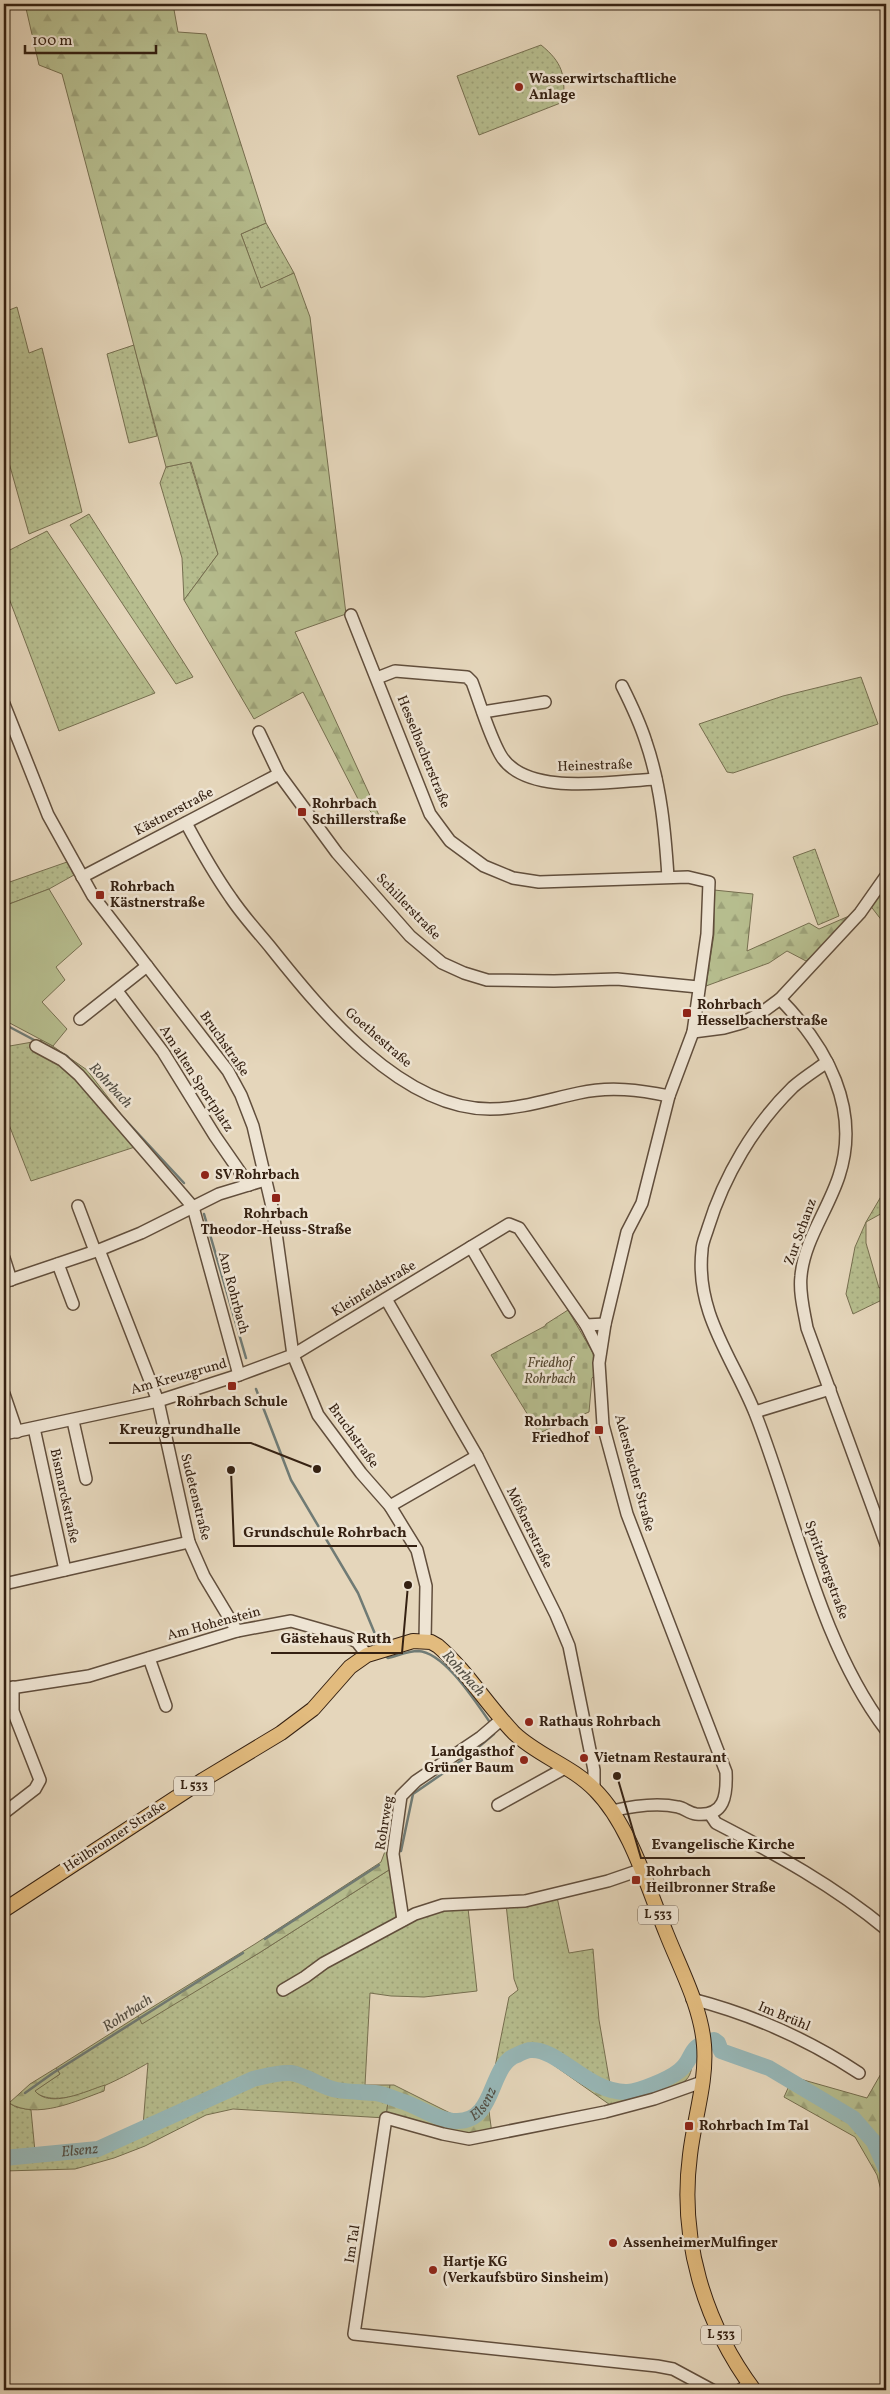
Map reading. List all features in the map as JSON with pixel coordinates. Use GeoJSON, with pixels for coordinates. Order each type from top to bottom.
{"type":"FeatureCollection","features":[{"type":"Feature","properties":{"kind":"main road","name":"Heilbronner Straße"},"geometry":{"type":"LineString","coordinates":[[4,1910],[203,1780],[281,1733],[313,1709],[345,1672],[377,1651],[413,1641],[425,1641]]}},
{"type":"Feature","properties":{"kind":"main road","name":"L 533"},"geometry":{"type":"LineString","coordinates":[[425,1641],[438,1646],[446,1653],[524,1742],[594,1789],[612,1811],[640,1870],[700,2020],[705,2059],[689,2157],[687,2199],[693,2256],[707,2306],[748,2388]]}},
{"type":"Feature","properties":{"kind":"street","name":"Hesselbacherstraße"},"geometry":{"type":"LineString","coordinates":[[352,615],[430,814],[450,841],[484,866],[513,878],[539,882],[688,877],[709,882]]}},
{"type":"Feature","properties":{"kind":"street","name":"Heinestraße"},"geometry":{"type":"LineString","coordinates":[[377,678],[395,671],[467,677],[472,682],[500,755],[513,770],[529,777],[547,782],[568,783],[656,779]]}},
{"type":"Feature","properties":{"kind":"street"},"geometry":{"type":"LineString","coordinates":[[622,686],[646,742],[656,779],[664,821],[668,877]]}},
{"type":"Feature","properties":{"kind":"street"},"geometry":{"type":"LineString","coordinates":[[484,712],[545,702]]}},
{"type":"Feature","properties":{"kind":"street","name":"Bruchstraße"},"geometry":{"type":"LineString","coordinates":[[4,704],[48,815],[82,877],[110,920],[228,1071],[241,1095],[253,1126],[281,1254],[284,1303],[293,1355],[305,1387],[322,1421],[361,1473],[390,1506],[417,1550],[426,1586],[425,1641]]}},
{"type":"Feature","properties":{"kind":"street","name":"Schillerstraße"},"geometry":{"type":"LineString","coordinates":[[259,732],[279,774],[344,860],[410,936],[442,963],[464,973],[487,980],[554,982],[617,979],[698,987]]}},
{"type":"Feature","properties":{"kind":"street","name":"Kästnerstraße"},"geometry":{"type":"LineString","coordinates":[[82,877],[279,774]]}},
{"type":"Feature","properties":{"kind":"street","name":"Goethestraße"},"geometry":{"type":"LineString","coordinates":[[186,823],[232,900],[292,974],[345,1032],[403,1081],[430,1095],[461,1106],[490,1109],[525,1106],[581,1092],[608,1090],[634,1089],[670,1096]]}},
{"type":"Feature","properties":{"kind":"street"},"geometry":{"type":"LineString","coordinates":[[693,1032],[724,1028],[742,1023],[761,1013],[780,999],[860,913],[886,876]]}},
{"type":"Feature","properties":{"kind":"street","name":"Adersbacher Straße"},"geometry":{"type":"LineString","coordinates":[[709,882],[707,934],[693,1032],[670,1096],[642,1203],[628,1232],[605,1324],[600,1353],[603,1425],[627,1514],[726,1772],[726,1791],[722,1805],[710,1814]]}},
{"type":"Feature","properties":{"kind":"street"},"geometry":{"type":"LineString","coordinates":[[80,1019],[147,966]]}},
{"type":"Feature","properties":{"kind":"street","name":"Am alten Sportplatz"},"geometry":{"type":"LineString","coordinates":[[117,991],[163,1052],[215,1136],[249,1185]]}},
{"type":"Feature","properties":{"kind":"street","name":"Zur Schanz"},"geometry":{"type":"LineString","coordinates":[[780,999],[813,1037],[837,1085],[847,1118],[845,1155],[838,1178],[803,1262],[800,1277],[802,1300],[808,1328],[886,1544]]}},
{"type":"Feature","properties":{"kind":"street","name":"Am Rohrbach"},"geometry":{"type":"LineString","coordinates":[[36,1046],[62,1060],[79,1075],[193,1207],[239,1375]]}},
{"type":"Feature","properties":{"kind":"street","name":"Spritzbergstraße"},"geometry":{"type":"LineString","coordinates":[[827,1062],[795,1085],[782,1098],[744,1149],[717,1199],[702,1249],[701,1289],[711,1322],[755,1412],[836,1644],[874,1714],[886,1730]]}},
{"type":"Feature","properties":{"kind":"street"},"geometry":{"type":"LineString","coordinates":[[4,1258],[7,1281],[141,1233],[219,1194],[265,1180]]}},
{"type":"Feature","properties":{"kind":"street","name":"Sudetenstraße"},"geometry":{"type":"LineString","coordinates":[[78,1206],[158,1401],[189,1542],[204,1576],[237,1631]]}},
{"type":"Feature","properties":{"kind":"street","name":"Kleinfeldstraße"},"geometry":{"type":"LineString","coordinates":[[293,1355],[510,1224],[519,1228],[586,1325],[600,1353]]}},
{"type":"Feature","properties":{"kind":"street"},"geometry":{"type":"LineString","coordinates":[[471,1247],[509,1312]]}},
{"type":"Feature","properties":{"kind":"street"},"geometry":{"type":"LineString","coordinates":[[58,1264],[73,1304]]}},
{"type":"Feature","properties":{"kind":"street","name":"Mößnerstraße"},"geometry":{"type":"LineString","coordinates":[[386,1299],[424,1361],[477,1456],[556,1615],[569,1646],[594,1770],[594,1789]]}},
{"type":"Feature","properties":{"kind":"street"},"geometry":{"type":"LineString","coordinates":[[586,1325],[605,1324]]}},
{"type":"Feature","properties":{"kind":"street","name":"Am Kreuzgrund"},"geometry":{"type":"LineString","coordinates":[[4,1434],[72,1421],[158,1401],[239,1375],[293,1355]]}},
{"type":"Feature","properties":{"kind":"street"},"geometry":{"type":"LineString","coordinates":[[755,1412],[830,1389]]}},
{"type":"Feature","properties":{"kind":"street"},"geometry":{"type":"LineString","coordinates":[[4,1394],[17,1432]]}},
{"type":"Feature","properties":{"kind":"street"},"geometry":{"type":"LineString","coordinates":[[72,1421],[86,1479]]}},
{"type":"Feature","properties":{"kind":"street","name":"Bismarckstraße"},"geometry":{"type":"LineString","coordinates":[[34,1428],[65,1570]]}},
{"type":"Feature","properties":{"kind":"street"},"geometry":{"type":"LineString","coordinates":[[390,1506],[477,1456]]}},
{"type":"Feature","properties":{"kind":"street"},"geometry":{"type":"LineString","coordinates":[[4,1584],[189,1542]]}},
{"type":"Feature","properties":{"kind":"street","name":"Am Hohenstein"},"geometry":{"type":"LineString","coordinates":[[8,1688],[90,1676],[237,1631],[291,1621],[347,1637],[377,1651]]}},
{"type":"Feature","properties":{"kind":"street"},"geometry":{"type":"LineString","coordinates":[[149,1658],[166,1706]]}},
{"type":"Feature","properties":{"kind":"street"},"geometry":{"type":"LineString","coordinates":[[4,1814],[35,1789],[40,1780],[8,1714],[8,1688]]}},
{"type":"Feature","properties":{"kind":"street","name":"Rohrweg"},"geometry":{"type":"LineString","coordinates":[[403,1920],[393,1854],[401,1796],[416,1781],[481,1737],[502,1719]]}},
{"type":"Feature","properties":{"kind":"street"},"geometry":{"type":"LineString","coordinates":[[498,1805],[564,1768]]}},
{"type":"Feature","properties":{"kind":"street"},"geometry":{"type":"LineString","coordinates":[[612,1811],[632,1806],[656,1805],[678,1807],[694,1814],[710,1814],[716,1823],[774,1853],[837,1892],[886,1929]]}},
{"type":"Feature","properties":{"kind":"street"},"geometry":{"type":"LineString","coordinates":[[283,1990],[324,1963],[415,1914],[443,1905],[492,1901],[526,1901],[608,1881],[640,1870]]}},
{"type":"Feature","properties":{"kind":"street","name":"Im Brühl"},"geometry":{"type":"LineString","coordinates":[[692,1999],[717,2005],[810,2044],[830,2054],[859,2073]]}},
{"type":"Feature","properties":{"kind":"street","name":"Im Tal"},"geometry":{"type":"LineString","coordinates":[[702,2082],[654,2099],[605,2112],[469,2139],[442,2134],[386,2118],[354,2334],[657,2366],[673,2369],[712,2390]]}},
{"type":"Feature","properties":{"kind":"green space"},"geometry":{"type":"Polygon","coordinates":[[[25,4],[173,4],[178,32],[206,34],[266,223],[241,234],[261,288],[294,273],[310,317],[346,614],[295,632],[383,824],[358,799],[303,692],[254,719],[184,600],[218,554],[191,462],[166,467],[62,74],[39,65],[25,4]]]}},
{"type":"Feature","properties":{"kind":"green space"},"geometry":{"type":"Polygon","coordinates":[[[541,45],[554,57],[561,70],[564,84],[563,102],[479,135],[457,76],[541,45]]]}},
{"type":"Feature","properties":{"kind":"green space"},"geometry":{"type":"Polygon","coordinates":[[[266,223],[294,273],[261,289],[241,234],[266,223]]]}},
{"type":"Feature","properties":{"kind":"green space"},"geometry":{"type":"Polygon","coordinates":[[[17,307],[29,353],[42,348],[82,512],[29,534],[4,445],[4,312],[17,307]]]}},
{"type":"Feature","properties":{"kind":"green space"},"geometry":{"type":"Polygon","coordinates":[[[134,345],[157,436],[129,443],[107,354],[134,345]]]}},
{"type":"Feature","properties":{"kind":"green space"},"geometry":{"type":"Polygon","coordinates":[[[190,462],[218,554],[184,600],[182,558],[160,483],[166,467],[190,462]]]}},
{"type":"Feature","properties":{"kind":"green space"},"geometry":{"type":"Polygon","coordinates":[[[89,514],[193,677],[176,684],[70,525],[89,514]]]}},
{"type":"Feature","properties":{"kind":"green space"},"geometry":{"type":"Polygon","coordinates":[[[47,531],[155,693],[59,731],[4,585],[4,553],[47,531]]]}},
{"type":"Feature","properties":{"kind":"green space"},"geometry":{"type":"Polygon","coordinates":[[[861,677],[878,724],[733,773],[727,772],[699,724],[783,696],[861,677]]]}},
{"type":"Feature","properties":{"kind":"green space"},"geometry":{"type":"Polygon","coordinates":[[[815,849],[839,916],[818,925],[793,857],[815,849]]]}},
{"type":"Feature","properties":{"kind":"green space"},"geometry":{"type":"Polygon","coordinates":[[[67,862],[74,875],[49,889],[4,906],[4,884],[67,862]]]}},
{"type":"Feature","properties":{"kind":"green space"},"geometry":{"type":"Polygon","coordinates":[[[886,871],[886,926],[866,900],[886,871]]]}},
{"type":"Feature","properties":{"kind":"green space"},"geometry":{"type":"Polygon","coordinates":[[[49,889],[82,944],[56,967],[65,980],[42,1002],[67,1029],[53,1046],[4,1020],[4,906],[49,889]]]}},
{"type":"Feature","properties":{"kind":"green space"},"geometry":{"type":"Polygon","coordinates":[[[714,890],[753,894],[747,951],[809,923],[819,929],[856,913],[806,961],[787,951],[769,963],[706,986],[714,934],[714,890]]]}},
{"type":"Feature","properties":{"kind":"green space"},"geometry":{"type":"Polygon","coordinates":[[[44,1040],[87,1070],[144,1144],[31,1181],[4,1112],[4,1047],[44,1040]]]}},
{"type":"Feature","properties":{"kind":"green space"},"geometry":{"type":"Polygon","coordinates":[[[886,1188],[886,1211],[866,1222],[886,1188]]]}},
{"type":"Feature","properties":{"kind":"green space"},"geometry":{"type":"Polygon","coordinates":[[[866,1222],[866,1243],[879,1288],[886,1285],[886,1298],[853,1314],[846,1294],[855,1247],[866,1222]]]}},
{"type":"Feature","properties":{"kind":"green space","name":"Friedhof Rohrbach"},"geometry":{"type":"Polygon","coordinates":[[[568,1310],[593,1353],[596,1374],[592,1378],[589,1412],[539,1433],[491,1355],[545,1326],[568,1310]]]}},
{"type":"Feature","properties":{"kind":"green space"},"geometry":{"type":"Polygon","coordinates":[[[387,1846],[391,1846],[392,1868],[259,1953],[142,2024],[138,2016],[255,1944],[381,1862],[387,1846]]]}},
{"type":"Feature","properties":{"kind":"green space"},"geometry":{"type":"Polygon","coordinates":[[[392,1868],[399,1905],[394,1922],[399,1929],[422,1915],[468,1908],[477,1991],[424,1997],[370,1993],[365,2085],[390,2085],[386,2118],[233,2109],[206,2115],[145,2146],[114,2158],[75,2169],[4,2171],[4,2111],[9,2103],[16,2107],[31,2110],[35,2152],[101,2143],[143,2126],[148,2063],[124,2077],[75,2096],[45,2097],[34,2091],[60,2074],[56,2068],[138,2016],[142,2023],[259,1953],[392,1868]]]}},
{"type":"Feature","properties":{"kind":"green space"},"geometry":{"type":"Polygon","coordinates":[[[557,1897],[569,1953],[593,1949],[599,2020],[610,2084],[573,2066],[554,2051],[519,2048],[508,2052],[495,2067],[509,1997],[518,1990],[514,1979],[506,1904],[557,1897]]]}},
{"type":"Feature","properties":{"kind":"green space"},"geometry":{"type":"Polygon","coordinates":[[[538,2046],[549,2050],[594,2078],[624,2088],[639,2087],[656,2081],[680,2068],[692,2058],[692,2067],[688,2078],[681,2084],[663,2092],[613,2107],[545,2059],[531,2053],[512,2061],[491,2102],[489,2111],[492,2134],[469,2139],[386,2118],[390,2085],[394,2085],[462,2119],[477,2111],[495,2067],[508,2052],[538,2046]]]}},
{"type":"Feature","properties":{"kind":"green space"},"geometry":{"type":"Polygon","coordinates":[[[886,2065],[886,2209],[877,2175],[855,2137],[784,2097],[793,2077],[867,2098],[886,2065]]]}},
{"type":"Feature","properties":{"kind":"green space"},"geometry":{"type":"Polygon","coordinates":[[[56,2068],[60,2074],[35,2091],[42,2096],[59,2099],[105,2085],[104,2091],[69,2104],[44,2109],[20,2108],[9,2103],[30,2084],[56,2068]]]}},
{"type":"Feature","properties":{"kind":"waterway","name":"Rohrbach"},"geometry":{"type":"LineString","coordinates":[[4,1024],[36,1041]]}},
{"type":"Feature","properties":{"kind":"waterway","name":"Rohrbach"},"geometry":{"type":"LineString","coordinates":[[59,1052],[67,1056],[74,1064]]}},
{"type":"Feature","properties":{"kind":"waterway","name":"Rohrbach"},"geometry":{"type":"LineString","coordinates":[[118,1112],[184,1183]]}},
{"type":"Feature","properties":{"kind":"waterway","name":"Rohrbach"},"geometry":{"type":"LineString","coordinates":[[204,1214],[246,1358]]}},
{"type":"Feature","properties":{"kind":"waterway","name":"Rohrbach"},"geometry":{"type":"LineString","coordinates":[[256,1389],[291,1480],[358,1593],[380,1646]]}},
{"type":"Feature","properties":{"kind":"waterway","name":"Rohrbach"},"geometry":{"type":"LineString","coordinates":[[384,1655],[388,1658],[418,1651],[428,1653],[448,1668],[458,1679],[489,1721]]}},
{"type":"Feature","properties":{"kind":"waterway","name":"Rohrbach"},"geometry":{"type":"LineString","coordinates":[[401,1851],[413,1794],[468,1756],[494,1734]]}},
{"type":"Feature","properties":{"kind":"waterway","name":"Rohrbach"},"geometry":{"type":"LineString","coordinates":[[265,1939],[379,1865]]}},
{"type":"Feature","properties":{"kind":"waterway","name":"Rohrbach"},"geometry":{"type":"LineString","coordinates":[[25,2093],[53,2073],[243,1953]]}},
{"type":"Feature","properties":{"kind":"waterway","name":"Elsenz"},"geometry":{"type":"LineString","coordinates":[[4,2158],[98,2149],[253,2079],[277,2074],[297,2074],[337,2090],[382,2094],[437,2117],[457,2121],[470,2119],[479,2112],[486,2103],[501,2070],[508,2061],[526,2051],[541,2051],[600,2086],[627,2092],[646,2087],[674,2074],[688,2062],[695,2049],[714,2040],[718,2043],[721,2051],[769,2068],[853,2118],[874,2142],[886,2169]]}},
{"type":"Feature","properties":{"kind":"waterway","name":"Rohrbach"},"geometry":{"type":"LineString","coordinates":[[4,2117],[7,2113]]}},
{"type":"Feature","properties":{"kind":"place","name":"Wasserwirtschaftliche Anlage"},"geometry":{"type":"Point","coordinates":[519,87]}},
{"type":"Feature","properties":{"kind":"place","name":"Rohrbach Schillerstraße"},"geometry":{"type":"Point","coordinates":[302,812]}},
{"type":"Feature","properties":{"kind":"place","name":"Rohrbach Kästnerstraße"},"geometry":{"type":"Point","coordinates":[100,895]}},
{"type":"Feature","properties":{"kind":"place","name":"Rohrbach Hesselbacherstraße"},"geometry":{"type":"Point","coordinates":[687,1013]}},
{"type":"Feature","properties":{"kind":"place","name":"SV Rohrbach"},"geometry":{"type":"Point","coordinates":[205,1175]}},
{"type":"Feature","properties":{"kind":"place","name":"Rohrbach Theodor-Heuss-Straße"},"geometry":{"type":"Point","coordinates":[276,1198]}},
{"type":"Feature","properties":{"kind":"place","name":"Rohrbach Schule"},"geometry":{"type":"Point","coordinates":[232,1386]}},
{"type":"Feature","properties":{"kind":"place","name":"Rohrbach Friedhof"},"geometry":{"type":"Point","coordinates":[599,1430]}},
{"type":"Feature","properties":{"kind":"place","name":"Kreuzgrundhalle"},"geometry":{"type":"Point","coordinates":[317,1469]}},
{"type":"Feature","properties":{"kind":"place","name":"Grundschule Rohrbach"},"geometry":{"type":"Point","coordinates":[231,1470]}},
{"type":"Feature","properties":{"kind":"place","name":"Gästehaus Ruth"},"geometry":{"type":"Point","coordinates":[408,1585]}},
{"type":"Feature","properties":{"kind":"place","name":"Rathaus Rohrbach"},"geometry":{"type":"Point","coordinates":[529,1722]}},
{"type":"Feature","properties":{"kind":"place","name":"Vietnam Restaurant"},"geometry":{"type":"Point","coordinates":[584,1758]}},
{"type":"Feature","properties":{"kind":"place","name":"Landgasthof Grüner Baum"},"geometry":{"type":"Point","coordinates":[524,1760]}},
{"type":"Feature","properties":{"kind":"place","name":"Evangelische Kirche"},"geometry":{"type":"Point","coordinates":[617,1776]}},
{"type":"Feature","properties":{"kind":"place","name":"Rohrbach Heilbronner Straße"},"geometry":{"type":"Point","coordinates":[636,1880]}},
{"type":"Feature","properties":{"kind":"place","name":"Rohrbach Im Tal"},"geometry":{"type":"Point","coordinates":[689,2126]}},
{"type":"Feature","properties":{"kind":"place","name":"AssenheimerMulfinger"},"geometry":{"type":"Point","coordinates":[613,2243]}},
{"type":"Feature","properties":{"kind":"place","name":"Hartje KG (Verkaufsbüro Sinsheim)"},"geometry":{"type":"Point","coordinates":[433,2270]}}]}
